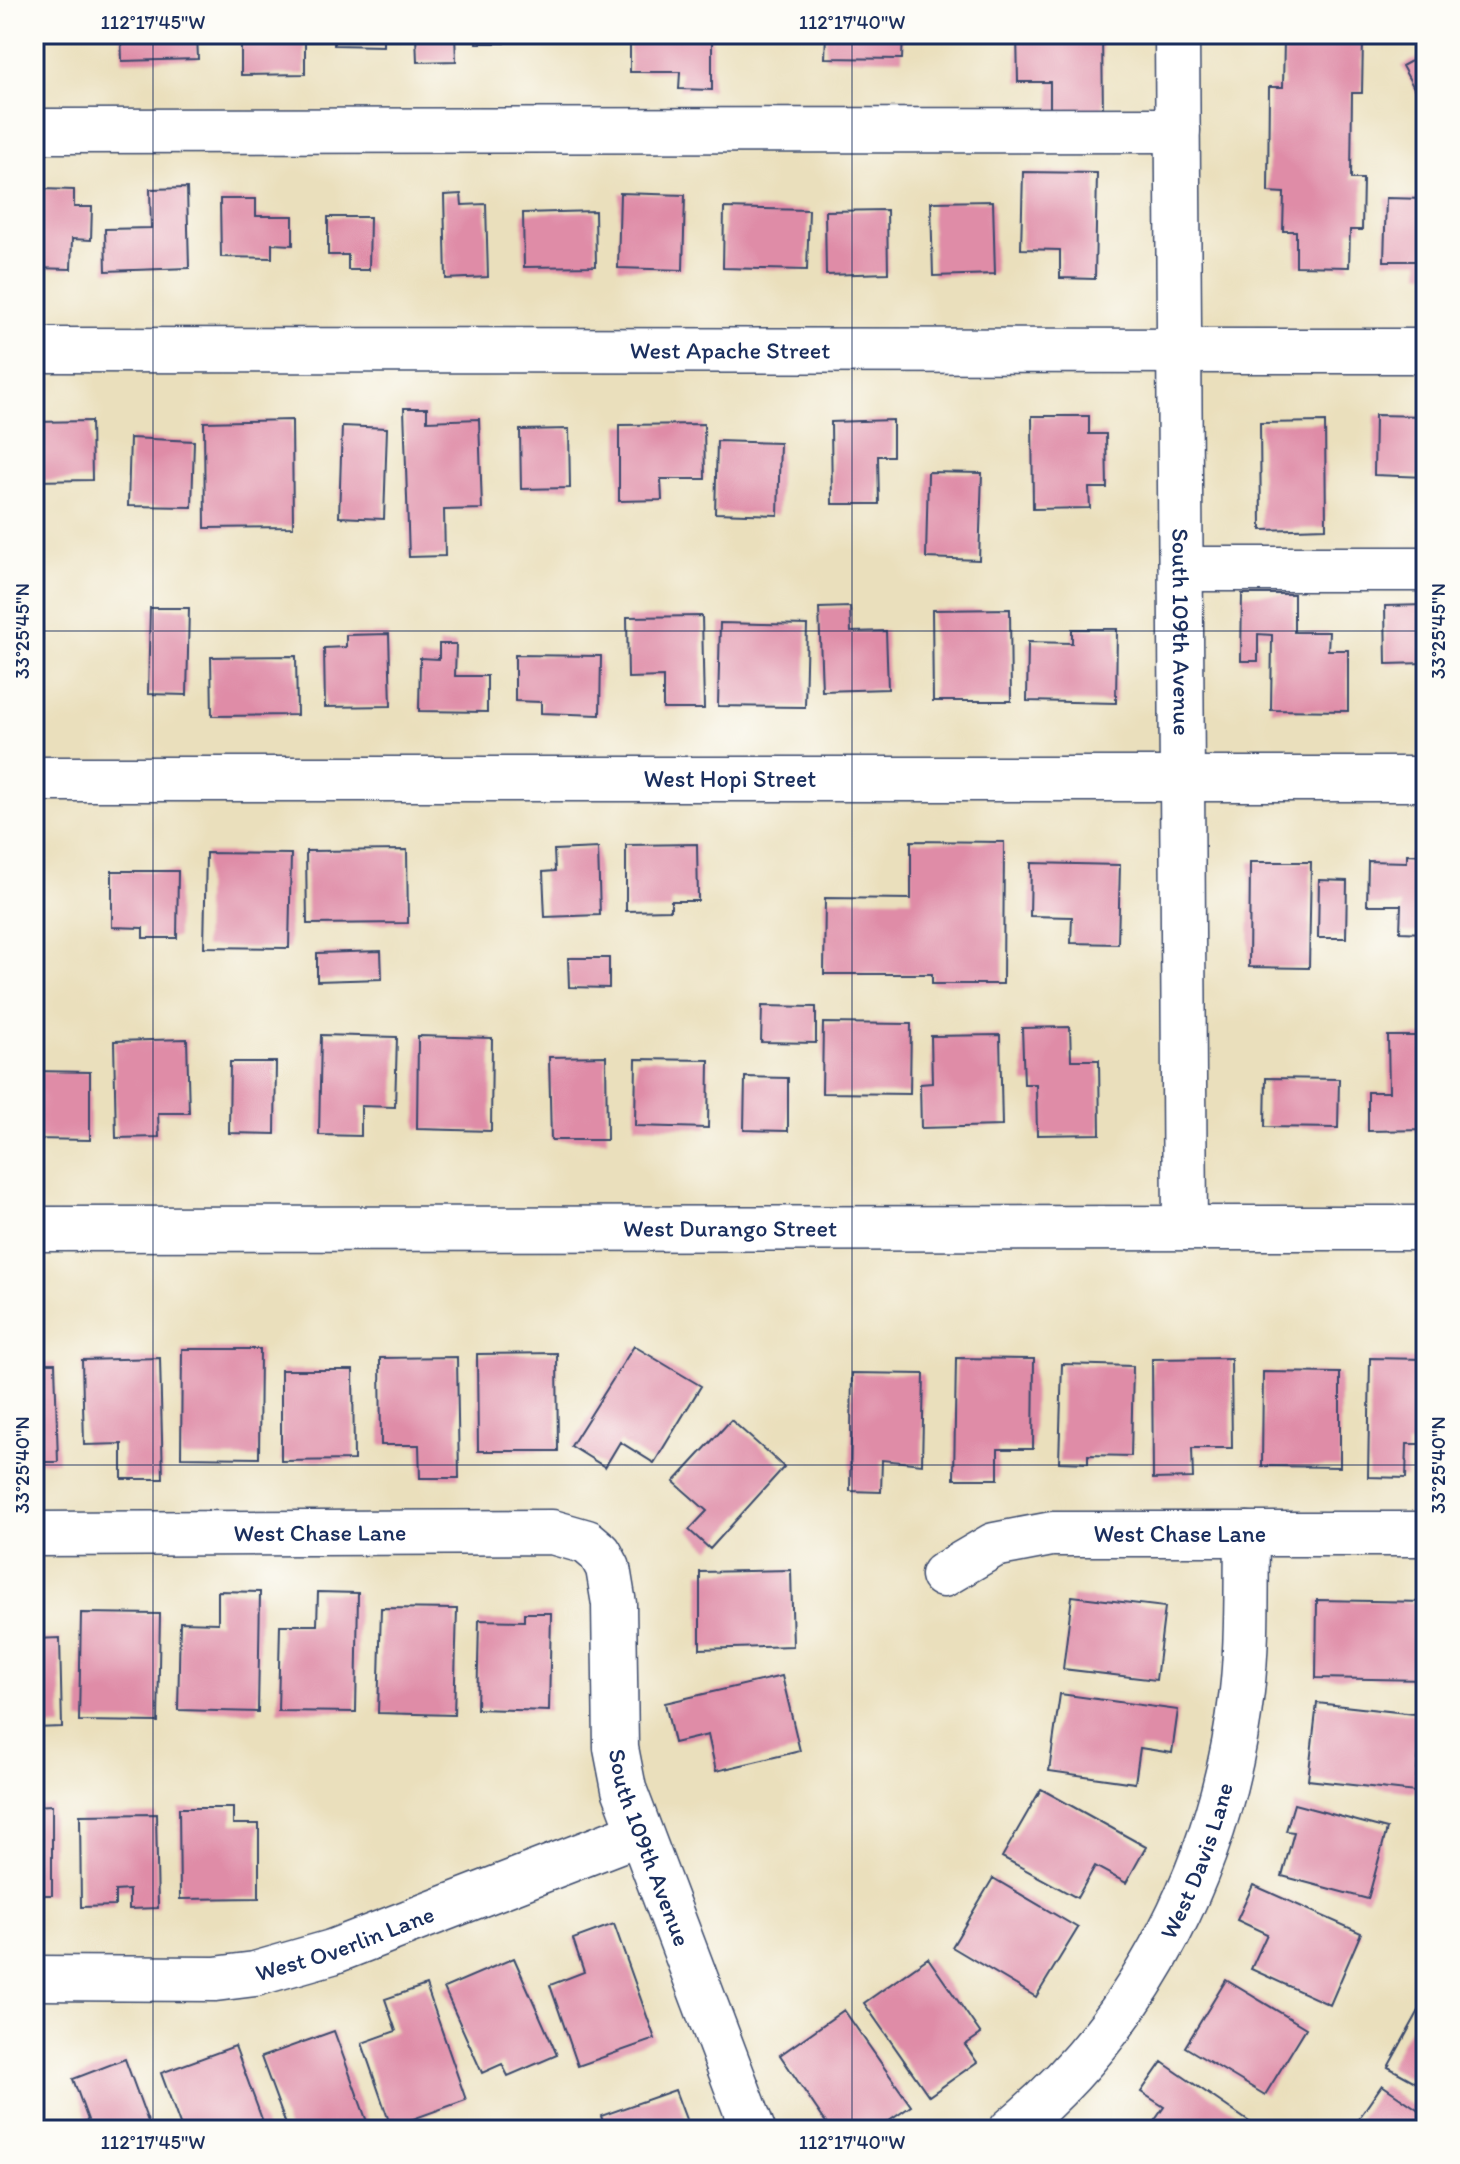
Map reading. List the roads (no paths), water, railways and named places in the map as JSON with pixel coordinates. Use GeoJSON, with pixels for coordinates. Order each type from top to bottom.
{"type":"FeatureCollection","features":[{"type":"Feature","properties":{"kind":"street","name":"South 109th Avenue"},"geometry":{"type":"LineString","coordinates":[[1177,34],[1185,1228]]}},
{"type":"Feature","properties":{"kind":"street"},"geometry":{"type":"LineString","coordinates":[[34,131],[1178,130]]}},
{"type":"Feature","properties":{"kind":"street","name":"West Apache Street"},"geometry":{"type":"LineString","coordinates":[[34,350],[1426,351]]}},
{"type":"Feature","properties":{"kind":"street"},"geometry":{"type":"LineString","coordinates":[[1182,569],[1426,569]]}},
{"type":"Feature","properties":{"kind":"street","name":"West Hopi Street"},"geometry":{"type":"LineString","coordinates":[[34,779],[1426,779]]}},
{"type":"Feature","properties":{"kind":"street","name":"West Durango Street"},"geometry":{"type":"LineString","coordinates":[[34,1229],[1426,1228]]}},
{"type":"Feature","properties":{"kind":"street","name":"West Chase Lane"},"geometry":{"type":"LineString","coordinates":[[34,1534],[552,1532],[587,1542],[600,1553]]}},
{"type":"Feature","properties":{"kind":"street","name":"West Davis Lane"},"geometry":{"type":"LineString","coordinates":[[1011,2130],[1048,2096],[1107,2030],[1156,1957],[1197,1875],[1214,1828],[1236,1736],[1246,1643],[1247,1534]]}},
{"type":"Feature","properties":{"kind":"street","name":"West Chase Lane"},"geometry":{"type":"LineString","coordinates":[[943,1575],[994,1545],[1025,1537],[1426,1534]]}},
{"type":"Feature","properties":{"kind":"street","name":"South 109th Avenue"},"geometry":{"type":"LineString","coordinates":[[600,1553],[608,1568],[614,1604],[616,1748],[624,1789],[753,2130]]}},
{"type":"Feature","properties":{"kind":"street","name":"West Overlin Lane"},"geometry":{"type":"LineString","coordinates":[[34,1978],[215,1979],[255,1974],[332,1952],[639,1833]]}}]}
